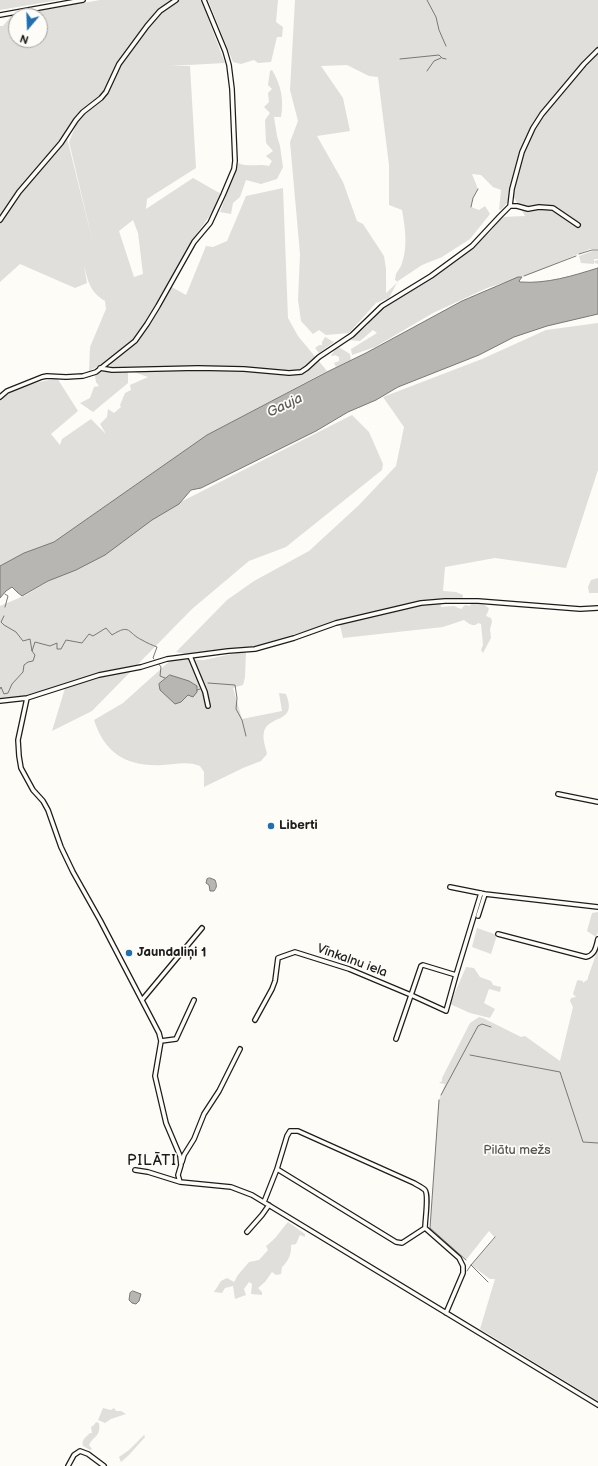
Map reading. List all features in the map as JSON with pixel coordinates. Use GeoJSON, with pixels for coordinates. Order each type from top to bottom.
{"type":"FeatureCollection","features":[{"type":"Feature","properties":{"kind":"street"},"geometry":{"type":"LineString","coordinates":[[0,15],[84,0]]}},
{"type":"Feature","properties":{"kind":"street"},"geometry":{"type":"LineString","coordinates":[[0,220],[20,192],[61,143],[76,120],[106,92],[119,64],[147,26],[160,11],[176,0]]}},
{"type":"Feature","properties":{"kind":"street"},"geometry":{"type":"LineString","coordinates":[[0,397],[7,391],[42,377],[84,376],[96,372],[135,341],[147,324],[194,242],[210,223],[234,169],[236,152],[229,65],[204,0]]}},
{"type":"Feature","properties":{"kind":"street"},"geometry":{"type":"LineString","coordinates":[[100,368],[112,370],[244,368],[289,373],[301,372],[325,353],[352,335],[382,306],[431,276],[472,246],[510,206],[522,152],[533,128],[542,114],[584,64],[598,50]]}},
{"type":"Feature","properties":{"kind":"street"},"geometry":{"type":"LineString","coordinates":[[511,198],[517,206]]}},
{"type":"Feature","properties":{"kind":"street"},"geometry":{"type":"LineString","coordinates":[[510,206],[528,209],[539,207],[553,208],[578,225]]}},
{"type":"Feature","properties":{"kind":"street"},"geometry":{"type":"LineString","coordinates":[[0,701],[27,698],[99,675],[141,667],[167,659],[228,650],[255,649],[294,638],[336,623],[421,603],[478,601],[580,609],[598,608]]}},
{"type":"Feature","properties":{"kind":"street"},"geometry":{"type":"LineString","coordinates":[[190,656],[205,692],[208,706]]}},
{"type":"Feature","properties":{"kind":"street"},"geometry":{"type":"LineString","coordinates":[[27,698],[18,740],[18,756],[21,768],[33,790],[43,801],[48,810],[58,840],[73,872],[159,1033],[161,1041],[155,1076],[166,1123],[180,1156],[181,1165]]}},
{"type":"Feature","properties":{"kind":"street"},"geometry":{"type":"LineString","coordinates":[[558,794],[598,802]]}},
{"type":"Feature","properties":{"kind":"street"},"geometry":{"type":"LineString","coordinates":[[450,887],[483,894],[598,906]]}},
{"type":"Feature","properties":{"kind":"street"},"geometry":{"type":"LineString","coordinates":[[478,916],[483,894]]}},
{"type":"Feature","properties":{"kind":"street"},"geometry":{"type":"LineString","coordinates":[[396,1039],[421,966],[423,965],[456,975],[483,894]]}},
{"type":"Feature","properties":{"kind":"street"},"geometry":{"type":"LineString","coordinates":[[142,1000],[202,928]]}},
{"type":"Feature","properties":{"kind":"street"},"geometry":{"type":"LineString","coordinates":[[498,934],[586,957],[593,953],[598,939]]}},
{"type":"Feature","properties":{"kind":"street","name":"Vīnkalnu iela"},"geometry":{"type":"LineString","coordinates":[[255,1020],[275,981],[278,958],[296,952],[349,969],[446,1011],[456,975]]}},
{"type":"Feature","properties":{"kind":"street"},"geometry":{"type":"LineString","coordinates":[[161,1041],[176,1039],[194,1000]]}},
{"type":"Feature","properties":{"kind":"street"},"geometry":{"type":"LineString","coordinates":[[180,1182],[178,1175],[184,1155],[194,1139],[204,1114],[219,1091],[240,1049]]}},
{"type":"Feature","properties":{"kind":"street"},"geometry":{"type":"LineString","coordinates":[[264,1202],[290,1131],[298,1131],[414,1183],[424,1189],[427,1194],[425,1228],[459,1258],[463,1266],[463,1273],[446,1314]]}},
{"type":"Feature","properties":{"kind":"street"},"geometry":{"type":"LineString","coordinates":[[277,1169],[396,1242],[402,1243],[425,1228]]}},
{"type":"Feature","properties":{"kind":"street"},"geometry":{"type":"LineString","coordinates":[[134,1170],[148,1172],[180,1182],[231,1187],[252,1195],[598,1405]]}},
{"type":"Feature","properties":{"kind":"street"},"geometry":{"type":"LineString","coordinates":[[246,1232],[269,1205]]}},
{"type":"Feature","properties":{"kind":"street"},"geometry":{"type":"LineString","coordinates":[[68,1466],[74,1455],[80,1451],[88,1454],[104,1466]]}},
{"type":"Feature","properties":{"kind":"green space"},"geometry":{"type":"Polygon","coordinates":[[[0,0],[59,0],[8,8],[0,10],[0,0]]]}},
{"type":"Feature","properties":{"kind":"green space"},"geometry":{"type":"Polygon","coordinates":[[[100,0],[172,0],[145,26],[116,64],[104,92],[80,112],[66,134],[94,247],[69,142],[77,122],[100,100],[122,61],[162,11],[177,0],[201,0],[225,63],[170,66],[190,66],[196,168],[147,199],[146,209],[193,178],[223,195],[193,239],[170,286],[186,295],[206,246],[213,247],[227,241],[246,196],[283,188],[288,318],[298,336],[327,371],[207,435],[54,542],[24,553],[0,566],[0,400],[12,391],[19,388],[57,378],[78,411],[51,434],[60,445],[62,439],[91,419],[106,434],[100,424],[107,417],[108,409],[114,413],[121,407],[120,405],[125,393],[131,390],[130,385],[148,377],[128,370],[128,383],[93,412],[80,403],[90,398],[94,387],[99,386],[96,382],[95,376],[98,372],[111,371],[110,360],[89,371],[90,347],[106,309],[105,301],[96,294],[90,286],[84,265],[87,283],[75,288],[20,264],[0,282],[0,26],[3,26],[8,20],[8,48],[48,48],[48,9],[100,0]],[[133,220],[119,231],[134,277],[143,274],[138,233],[133,220]]]}},
{"type":"Feature","properties":{"kind":"green space"},"geometry":{"type":"Polygon","coordinates":[[[208,0],[278,0],[276,22],[283,27],[282,37],[277,37],[271,62],[258,63],[254,60],[241,64],[233,62],[208,0]]]}},
{"type":"Feature","properties":{"kind":"green space"},"geometry":{"type":"Polygon","coordinates":[[[295,0],[598,0],[598,249],[590,249],[533,273],[487,288],[433,313],[375,347],[352,355],[351,349],[377,333],[373,330],[360,341],[347,340],[367,326],[376,310],[416,283],[459,258],[490,232],[502,217],[525,216],[513,196],[502,209],[499,210],[501,190],[493,187],[481,175],[472,174],[478,189],[473,198],[471,207],[479,210],[485,206],[490,214],[470,239],[442,257],[422,265],[398,282],[395,280],[396,274],[404,257],[405,230],[402,210],[389,205],[389,165],[378,77],[369,76],[347,65],[321,66],[343,98],[350,131],[317,136],[343,182],[357,221],[363,224],[384,256],[386,269],[386,293],[397,283],[389,298],[376,303],[349,333],[326,335],[319,330],[313,334],[301,321],[298,300],[300,254],[290,142],[298,121],[290,90],[295,0]]]}},
{"type":"Feature","properties":{"kind":"green space"},"geometry":{"type":"Polygon","coordinates":[[[272,70],[278,81],[282,98],[281,117],[274,117],[283,167],[277,179],[261,184],[246,180],[240,197],[233,203],[231,214],[220,212],[238,163],[269,166],[272,161],[266,156],[273,151],[266,143],[265,120],[270,113],[264,107],[269,102],[268,93],[272,89],[268,85],[270,71],[272,70]]]}},
{"type":"Feature","properties":{"kind":"green space"},"geometry":{"type":"Polygon","coordinates":[[[593,251],[598,251],[598,259],[594,259],[594,264],[581,263],[579,256],[593,251]]]}},
{"type":"Feature","properties":{"kind":"green space"},"geometry":{"type":"Polygon","coordinates":[[[598,260],[598,264],[595,263],[594,261],[598,260]]]}},
{"type":"Feature","properties":{"kind":"green space"},"geometry":{"type":"Polygon","coordinates":[[[598,323],[598,470],[566,568],[495,558],[445,567],[443,591],[456,592],[463,595],[462,601],[440,599],[441,607],[454,606],[461,609],[465,605],[470,606],[471,604],[479,604],[489,609],[486,616],[491,618],[492,622],[490,629],[491,638],[483,653],[481,650],[483,645],[481,624],[478,623],[472,625],[464,620],[443,627],[343,638],[339,621],[255,646],[192,655],[176,652],[227,600],[254,581],[309,551],[359,505],[396,466],[404,427],[383,397],[482,359],[546,330],[598,323]]]}},
{"type":"Feature","properties":{"kind":"green space"},"geometry":{"type":"Polygon","coordinates":[[[325,337],[334,342],[319,353],[315,348],[322,345],[325,337]]]}},
{"type":"Feature","properties":{"kind":"green space"},"geometry":{"type":"Polygon","coordinates":[[[337,346],[350,354],[351,360],[336,367],[334,363],[339,361],[339,357],[335,355],[331,356],[337,346]]]}},
{"type":"Feature","properties":{"kind":"green space"},"geometry":{"type":"Polygon","coordinates":[[[352,415],[369,432],[383,464],[382,470],[286,547],[249,561],[192,609],[92,711],[52,731],[66,685],[0,703],[0,606],[26,595],[159,513],[352,415]]]}},
{"type":"Feature","properties":{"kind":"green space"},"geometry":{"type":"Polygon","coordinates":[[[598,578],[598,593],[589,593],[588,587],[591,580],[598,578]]]}},
{"type":"Feature","properties":{"kind":"green space"},"geometry":{"type":"Polygon","coordinates":[[[246,651],[245,677],[243,685],[233,688],[242,719],[282,711],[279,693],[286,694],[289,704],[286,714],[267,726],[264,732],[267,754],[261,761],[204,787],[204,772],[200,766],[186,763],[163,765],[139,764],[128,761],[119,756],[104,742],[94,720],[123,703],[172,659],[204,660],[246,651]]]}},
{"type":"Feature","properties":{"kind":"green space"},"geometry":{"type":"Polygon","coordinates":[[[598,912],[598,932],[596,937],[587,931],[592,913],[598,912]]]}},
{"type":"Feature","properties":{"kind":"green space"},"geometry":{"type":"Polygon","coordinates":[[[477,928],[497,935],[491,954],[472,947],[477,928]]]}},
{"type":"Feature","properties":{"kind":"green space","name":"Pilātu mežs"},"geometry":{"type":"Polygon","coordinates":[[[598,949],[598,1401],[480,1329],[495,1279],[490,1279],[471,1265],[495,1238],[489,1231],[466,1260],[430,1228],[439,1100],[445,1084],[439,1083],[442,1081],[442,1078],[470,1023],[479,1017],[483,1018],[521,1037],[525,1036],[560,1061],[573,1007],[570,1001],[571,998],[576,997],[573,994],[577,981],[583,981],[583,983],[588,979],[598,949]]]}},
{"type":"Feature","properties":{"kind":"green space"},"geometry":{"type":"Polygon","coordinates":[[[466,967],[474,968],[480,977],[491,981],[493,985],[501,987],[500,992],[489,989],[484,1003],[495,1009],[490,1018],[470,1013],[450,1004],[466,967]]]}},
{"type":"Feature","properties":{"kind":"green space"},"geometry":{"type":"Polygon","coordinates":[[[288,1222],[305,1234],[305,1237],[300,1235],[296,1244],[291,1245],[289,1257],[282,1267],[281,1274],[276,1275],[272,1272],[265,1282],[258,1288],[262,1292],[262,1295],[251,1294],[252,1284],[249,1282],[244,1289],[246,1295],[235,1299],[233,1286],[225,1288],[222,1293],[214,1292],[221,1281],[227,1278],[234,1282],[249,1262],[259,1260],[268,1250],[266,1246],[275,1238],[288,1222]]]}},
{"type":"Feature","properties":{"kind":"green space"},"geometry":{"type":"Polygon","coordinates":[[[103,1408],[111,1410],[114,1408],[116,1411],[121,1411],[126,1414],[111,1419],[105,1423],[98,1420],[103,1408]]]}},
{"type":"Feature","properties":{"kind":"green space"},"geometry":{"type":"Polygon","coordinates":[[[96,1422],[99,1423],[99,1432],[89,1445],[92,1449],[90,1450],[83,1446],[83,1442],[90,1433],[92,1433],[91,1427],[96,1422]]]}},
{"type":"Feature","properties":{"kind":"green space"},"geometry":{"type":"Polygon","coordinates":[[[144,1435],[145,1437],[121,1462],[119,1457],[129,1450],[144,1435]]]}},
{"type":"Feature","properties":{"kind":"water","name":"Gauja"},"geometry":{"type":"Polygon","coordinates":[[[598,268],[598,314],[547,326],[514,337],[479,355],[398,387],[376,400],[348,412],[316,431],[201,488],[191,490],[179,504],[152,520],[105,555],[76,570],[48,581],[22,596],[12,587],[0,598],[0,566],[24,553],[54,542],[207,435],[366,353],[462,301],[518,277],[522,277],[519,281],[520,282],[550,281],[598,268]]]}},
{"type":"Feature","properties":{"kind":"water"},"geometry":{"type":"Polygon","coordinates":[[[170,675],[189,681],[197,686],[197,692],[193,697],[188,695],[181,702],[175,704],[160,690],[159,684],[170,675]]]}},
{"type":"Feature","properties":{"kind":"water"},"geometry":{"type":"Polygon","coordinates":[[[210,878],[216,882],[214,891],[210,891],[209,885],[206,883],[207,879],[210,878]]]}},
{"type":"Feature","properties":{"kind":"water"},"geometry":{"type":"Polygon","coordinates":[[[133,1291],[141,1294],[139,1301],[136,1304],[129,1300],[130,1293],[133,1291]]]}},
{"type":"Feature","properties":{"kind":"waterway"},"geometry":{"type":"LineString","coordinates":[[427,0],[436,17],[439,30],[446,46]]}},
{"type":"Feature","properties":{"kind":"waterway"},"geometry":{"type":"LineString","coordinates":[[400,59],[439,55],[446,59]]}},
{"type":"Feature","properties":{"kind":"waterway"},"geometry":{"type":"LineString","coordinates":[[427,71],[434,61],[441,58]]}},
{"type":"Feature","properties":{"kind":"waterway"},"geometry":{"type":"LineString","coordinates":[[471,207],[473,198],[478,189]]}},
{"type":"Feature","properties":{"kind":"waterway"},"geometry":{"type":"LineString","coordinates":[[579,254],[592,250],[598,250]]}},
{"type":"Feature","properties":{"kind":"waterway"},"geometry":{"type":"LineString","coordinates":[[524,276],[576,256]]}},
{"type":"Feature","properties":{"kind":"waterway"},"geometry":{"type":"LineString","coordinates":[[5,594],[8,596],[5,607]]}},
{"type":"Feature","properties":{"kind":"waterway"},"geometry":{"type":"LineString","coordinates":[[4,616],[1,622],[16,632],[23,641],[30,639],[32,651],[35,642],[50,646],[57,643],[57,649],[61,649],[66,640],[82,643],[89,634],[93,636],[106,628],[112,635],[118,631],[126,629],[137,637],[157,647],[153,658],[154,659]]}},
{"type":"Feature","properties":{"kind":"waterway"},"geometry":{"type":"LineString","coordinates":[[0,689],[1,687],[4,694],[8,693],[12,684],[23,672],[24,665],[33,661],[35,655],[32,651]]}},
{"type":"Feature","properties":{"kind":"waterway"},"geometry":{"type":"LineString","coordinates":[[158,663],[161,667],[160,676],[165,678]]}},
{"type":"Feature","properties":{"kind":"waterway"},"geometry":{"type":"LineString","coordinates":[[208,683],[235,685],[237,698],[236,709],[242,720],[246,736]]}},
{"type":"Feature","properties":{"kind":"waterway"},"geometry":{"type":"LineString","coordinates":[[441,1095],[478,1026],[482,1024],[491,1027]]}},
{"type":"Feature","properties":{"kind":"waterway"},"geometry":{"type":"LineString","coordinates":[[470,1055],[560,1072],[583,1142],[598,1143]]}},
{"type":"Feature","properties":{"kind":"waterway"},"geometry":{"type":"LineString","coordinates":[[439,1100],[430,1228],[466,1260]]}},
{"type":"Feature","properties":{"kind":"waterway"},"geometry":{"type":"LineString","coordinates":[[467,1271],[495,1237]]}},
{"type":"Feature","properties":{"kind":"waterway"},"geometry":{"type":"LineString","coordinates":[[471,1265],[488,1282]]}},
{"type":"Feature","properties":{"kind":"place","name":"Liberti"},"geometry":{"type":"Point","coordinates":[271,826]}},
{"type":"Feature","properties":{"kind":"place","name":"Jaundaliņi 1"},"geometry":{"type":"Point","coordinates":[129,953]}},
{"type":"Feature","properties":{"kind":"district","name":"PILĀTI"},"geometry":{"type":"Point","coordinates":[152,1161]}}]}
